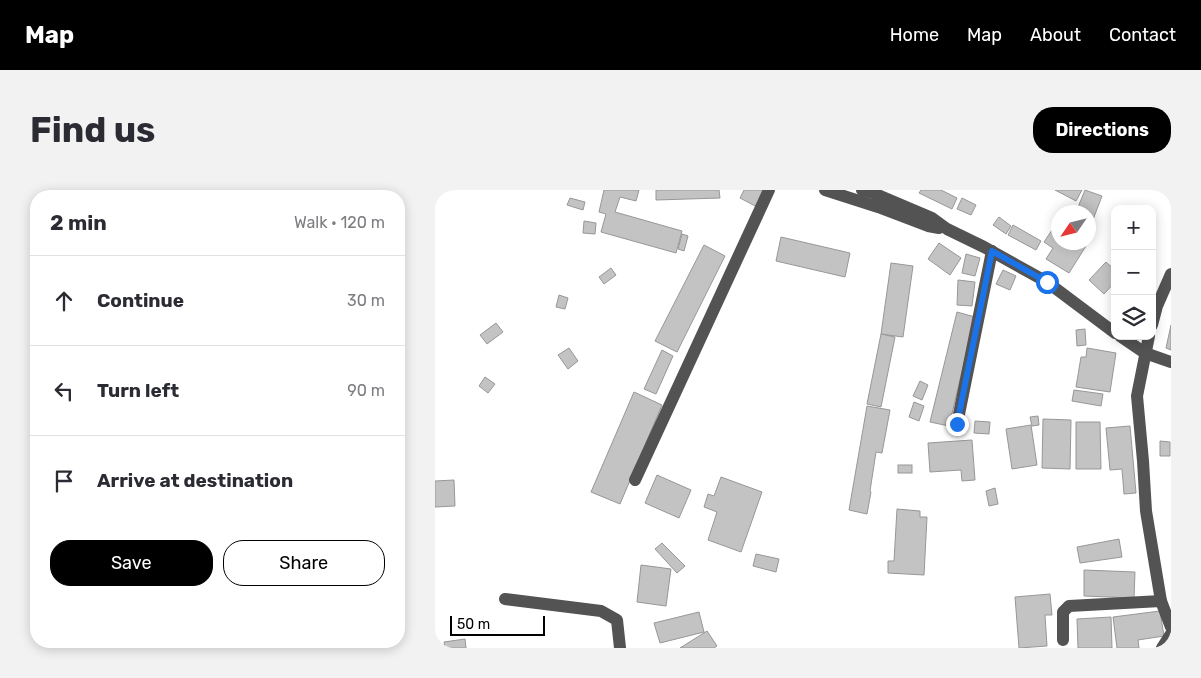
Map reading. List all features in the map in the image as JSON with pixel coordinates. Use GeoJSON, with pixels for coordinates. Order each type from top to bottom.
{"type":"FeatureCollection","features":[{"type":"Feature","properties":{"kind":"street"},"geometry":{"type":"LineString","coordinates":[[635,480],[769,190]]}},
{"type":"Feature","properties":{"kind":"street"},"geometry":{"type":"LineString","coordinates":[[825,190],[878,206],[928,226],[947,229]]}},
{"type":"Feature","properties":{"kind":"street"},"geometry":{"type":"LineString","coordinates":[[862,190],[933,218],[947,229],[992,251],[1047,282],[1111,329]]}},
{"type":"Feature","properties":{"kind":"street"},"geometry":{"type":"LineString","coordinates":[[957,424],[992,251]]}},
{"type":"Feature","properties":{"kind":"street"},"geometry":{"type":"LineString","coordinates":[[1156,310],[1171,274]]}},
{"type":"Feature","properties":{"kind":"street"},"geometry":{"type":"LineString","coordinates":[[1126,340],[1145,353],[1171,362]]}},
{"type":"Feature","properties":{"kind":"street"},"geometry":{"type":"LineString","coordinates":[[1148,340],[1137,396],[1147,511],[1161,601],[1171,627]]}},
{"type":"Feature","properties":{"kind":"street"},"geometry":{"type":"LineString","coordinates":[[505,599],[601,611],[617,620],[620,648]]}},
{"type":"Feature","properties":{"kind":"street"},"geometry":{"type":"LineString","coordinates":[[1063,640],[1063,612],[1069,606],[1161,601]]}},
{"type":"Feature","properties":{"kind":"street"},"geometry":{"type":"LineString","coordinates":[[1162,648],[1171,634]]}},
{"type":"Feature","properties":{"kind":"building"},"geometry":{"type":"Polygon","coordinates":[[[604,190],[639,190],[636,201],[620,197],[615,212],[682,231],[676,253],[601,232],[606,214],[599,212],[604,190]]]}},
{"type":"Feature","properties":{"kind":"building"},"geometry":{"type":"Polygon","coordinates":[[[656,190],[719,190],[720,198],[656,200],[656,190]]]}},
{"type":"Feature","properties":{"kind":"building"},"geometry":{"type":"Polygon","coordinates":[[[744,190],[767,190],[759,208],[740,198],[744,190]]]}},
{"type":"Feature","properties":{"kind":"building"},"geometry":{"type":"Polygon","coordinates":[[[921,190],[941,190],[957,198],[952,209],[919,193],[921,190]]]}},
{"type":"Feature","properties":{"kind":"building"},"geometry":{"type":"Polygon","coordinates":[[[1055,190],[1082,190],[1076,201],[1055,190]]]}},
{"type":"Feature","properties":{"kind":"building"},"geometry":{"type":"Polygon","coordinates":[[[1085,190],[1102,196],[1096,212],[1096,205],[1079,205],[1085,190]]]}},
{"type":"Feature","properties":{"kind":"building"},"geometry":{"type":"Polygon","coordinates":[[[570,198],[585,202],[583,210],[567,205],[570,198]]]}},
{"type":"Feature","properties":{"kind":"building"},"geometry":{"type":"Polygon","coordinates":[[[962,198],[976,205],[971,215],[957,209],[962,198]]]}},
{"type":"Feature","properties":{"kind":"building"},"geometry":{"type":"Polygon","coordinates":[[[999,217],[1011,226],[1006,234],[993,225],[999,217]]]}},
{"type":"Feature","properties":{"kind":"building"},"geometry":{"type":"Polygon","coordinates":[[[584,221],[596,223],[595,234],[583,233],[584,221]]]}},
{"type":"Feature","properties":{"kind":"building"},"geometry":{"type":"Polygon","coordinates":[[[1013,225],[1041,241],[1036,250],[1008,235],[1013,225]]]}},
{"type":"Feature","properties":{"kind":"building"},"geometry":{"type":"Polygon","coordinates":[[[1051,232],[1051,247],[1044,242],[1051,232]]]}},
{"type":"Feature","properties":{"kind":"building"},"geometry":{"type":"Polygon","coordinates":[[[682,234],[688,236],[684,251],[678,249],[682,234]]]}},
{"type":"Feature","properties":{"kind":"building"},"geometry":{"type":"Polygon","coordinates":[[[781,237],[850,253],[845,277],[776,261],[781,237]]]}},
{"type":"Feature","properties":{"kind":"building"},"geometry":{"type":"Polygon","coordinates":[[[939,243],[961,258],[950,275],[928,259],[939,243]]]}},
{"type":"Feature","properties":{"kind":"building"},"geometry":{"type":"Polygon","coordinates":[[[704,245],[725,256],[677,352],[655,341],[704,245]]]}},
{"type":"Feature","properties":{"kind":"building"},"geometry":{"type":"Polygon","coordinates":[[[1052,250],[1083,250],[1069,273],[1046,259],[1052,250]]]}},
{"type":"Feature","properties":{"kind":"building"},"geometry":{"type":"Polygon","coordinates":[[[966,254],[980,258],[975,276],[962,273],[966,254]]]}},
{"type":"Feature","properties":{"kind":"building"},"geometry":{"type":"Polygon","coordinates":[[[1106,262],[1111,266],[1111,286],[1104,294],[1089,280],[1106,262]]]}},
{"type":"Feature","properties":{"kind":"building"},"geometry":{"type":"Polygon","coordinates":[[[891,263],[913,266],[903,337],[881,334],[891,263]]]}},
{"type":"Feature","properties":{"kind":"building"},"geometry":{"type":"Polygon","coordinates":[[[611,268],[616,275],[604,284],[599,277],[611,268]]]}},
{"type":"Feature","properties":{"kind":"building"},"geometry":{"type":"Polygon","coordinates":[[[1003,270],[1016,276],[1010,290],[996,284],[1003,270]]]}},
{"type":"Feature","properties":{"kind":"building"},"geometry":{"type":"Polygon","coordinates":[[[958,280],[975,282],[972,306],[957,305],[958,280]]]}},
{"type":"Feature","properties":{"kind":"building"},"geometry":{"type":"Polygon","coordinates":[[[559,295],[568,298],[565,309],[556,307],[559,295]]]}},
{"type":"Feature","properties":{"kind":"building"},"geometry":{"type":"Polygon","coordinates":[[[957,312],[975,317],[949,426],[930,422],[957,312]]]}},
{"type":"Feature","properties":{"kind":"building"},"geometry":{"type":"Polygon","coordinates":[[[496,323],[503,332],[487,344],[480,335],[496,323]]]}},
{"type":"Feature","properties":{"kind":"building"},"geometry":{"type":"Polygon","coordinates":[[[1171,325],[1171,350],[1166,348],[1171,325]]]}},
{"type":"Feature","properties":{"kind":"building"},"geometry":{"type":"Polygon","coordinates":[[[1085,329],[1086,345],[1077,346],[1076,330],[1085,329]]]}},
{"type":"Feature","properties":{"kind":"building"},"geometry":{"type":"Polygon","coordinates":[[[881,334],[895,337],[881,407],[867,404],[881,334]]]}},
{"type":"Feature","properties":{"kind":"building"},"geometry":{"type":"Polygon","coordinates":[[[569,348],[578,361],[568,369],[558,355],[569,348]]]}},
{"type":"Feature","properties":{"kind":"building"},"geometry":{"type":"Polygon","coordinates":[[[1087,348],[1116,353],[1110,392],[1076,387],[1081,357],[1086,357],[1087,348]]]}},
{"type":"Feature","properties":{"kind":"building"},"geometry":{"type":"Polygon","coordinates":[[[662,350],[673,356],[656,394],[644,389],[662,350]]]}},
{"type":"Feature","properties":{"kind":"building"},"geometry":{"type":"Polygon","coordinates":[[[485,377],[495,384],[488,393],[479,386],[485,377]]]}},
{"type":"Feature","properties":{"kind":"building"},"geometry":{"type":"Polygon","coordinates":[[[920,381],[928,385],[922,400],[913,396],[920,381]]]}},
{"type":"Feature","properties":{"kind":"building"},"geometry":{"type":"Polygon","coordinates":[[[1074,390],[1103,394],[1101,406],[1072,401],[1074,390]]]}},
{"type":"Feature","properties":{"kind":"building"},"geometry":{"type":"Polygon","coordinates":[[[634,392],[662,405],[620,504],[591,492],[634,392]]]}},
{"type":"Feature","properties":{"kind":"building"},"geometry":{"type":"Polygon","coordinates":[[[914,402],[924,406],[919,421],[909,417],[914,402]]]}},
{"type":"Feature","properties":{"kind":"building"},"geometry":{"type":"Polygon","coordinates":[[[867,406],[890,410],[882,453],[876,452],[867,514],[849,510],[867,406]]]}},
{"type":"Feature","properties":{"kind":"building"},"geometry":{"type":"Polygon","coordinates":[[[1038,416],[1039,425],[1032,426],[1030,417],[1038,416]]]}},
{"type":"Feature","properties":{"kind":"building"},"geometry":{"type":"Polygon","coordinates":[[[1043,419],[1071,420],[1070,469],[1042,468],[1043,419]]]}},
{"type":"Feature","properties":{"kind":"building"},"geometry":{"type":"Polygon","coordinates":[[[975,421],[990,422],[989,434],[974,433],[975,421]]]}},
{"type":"Feature","properties":{"kind":"building"},"geometry":{"type":"Polygon","coordinates":[[[1076,422],[1100,422],[1101,469],[1076,469],[1076,422]]]}},
{"type":"Feature","properties":{"kind":"building"},"geometry":{"type":"Polygon","coordinates":[[[1031,425],[1037,465],[1012,469],[1006,429],[1031,425]]]}},
{"type":"Feature","properties":{"kind":"building"},"geometry":{"type":"Polygon","coordinates":[[[1130,426],[1136,493],[1124,494],[1122,469],[1110,470],[1106,428],[1130,426]]]}},
{"type":"Feature","properties":{"kind":"building"},"geometry":{"type":"Polygon","coordinates":[[[972,440],[975,480],[962,481],[961,470],[930,472],[928,443],[972,440]]]}},
{"type":"Feature","properties":{"kind":"building"},"geometry":{"type":"Polygon","coordinates":[[[1160,441],[1170,442],[1170,456],[1160,456],[1160,441]]]}},
{"type":"Feature","properties":{"kind":"building"},"geometry":{"type":"Polygon","coordinates":[[[898,465],[912,465],[912,473],[898,473],[898,465]]]}},
{"type":"Feature","properties":{"kind":"building"},"geometry":{"type":"Polygon","coordinates":[[[657,475],[691,490],[679,518],[645,503],[657,475]]]}},
{"type":"Feature","properties":{"kind":"building"},"geometry":{"type":"Polygon","coordinates":[[[721,477],[762,492],[741,552],[708,540],[717,512],[704,507],[708,494],[714,496],[721,477]]]}},
{"type":"Feature","properties":{"kind":"building"},"geometry":{"type":"Polygon","coordinates":[[[454,480],[455,506],[435,507],[435,481],[454,480]]]}},
{"type":"Feature","properties":{"kind":"building"},"geometry":{"type":"Polygon","coordinates":[[[995,488],[998,504],[989,506],[986,491],[995,488]]]}},
{"type":"Feature","properties":{"kind":"building"},"geometry":{"type":"Polygon","coordinates":[[[897,509],[920,511],[920,517],[927,517],[924,575],[888,573],[888,561],[894,561],[897,509]]]}},
{"type":"Feature","properties":{"kind":"building"},"geometry":{"type":"Polygon","coordinates":[[[1119,539],[1122,557],[1080,563],[1077,547],[1119,539]]]}},
{"type":"Feature","properties":{"kind":"building"},"geometry":{"type":"Polygon","coordinates":[[[662,543],[685,566],[677,573],[655,549],[662,543]]]}},
{"type":"Feature","properties":{"kind":"building"},"geometry":{"type":"Polygon","coordinates":[[[756,554],[779,559],[776,572],[753,566],[756,554]]]}},
{"type":"Feature","properties":{"kind":"building"},"geometry":{"type":"Polygon","coordinates":[[[641,565],[671,569],[666,606],[637,602],[641,565]]]}},
{"type":"Feature","properties":{"kind":"building"},"geometry":{"type":"Polygon","coordinates":[[[1084,570],[1135,572],[1134,598],[1084,596],[1084,570]]]}},
{"type":"Feature","properties":{"kind":"building"},"geometry":{"type":"Polygon","coordinates":[[[1050,594],[1052,615],[1045,615],[1047,646],[1019,648],[1015,597],[1050,594]]]}},
{"type":"Feature","properties":{"kind":"building"},"geometry":{"type":"Polygon","coordinates":[[[1160,611],[1164,636],[1138,640],[1139,648],[1117,648],[1113,617],[1160,611]]]}},
{"type":"Feature","properties":{"kind":"building"},"geometry":{"type":"Polygon","coordinates":[[[699,612],[704,632],[660,643],[654,623],[699,612]]]}},
{"type":"Feature","properties":{"kind":"building"},"geometry":{"type":"Polygon","coordinates":[[[1111,617],[1112,648],[1078,648],[1077,619],[1111,617]]]}},
{"type":"Feature","properties":{"kind":"building"},"geometry":{"type":"Polygon","coordinates":[[[707,631],[717,646],[714,648],[680,648],[707,631]]]}},
{"type":"Feature","properties":{"kind":"building"},"geometry":{"type":"Polygon","coordinates":[[[465,639],[466,648],[445,648],[444,642],[465,639]]]}},
{"type":"Feature","properties":{"kind":"route"},"geometry":{"type":"LineString","coordinates":[[957,424],[992,251],[1047,282]]}}]}
